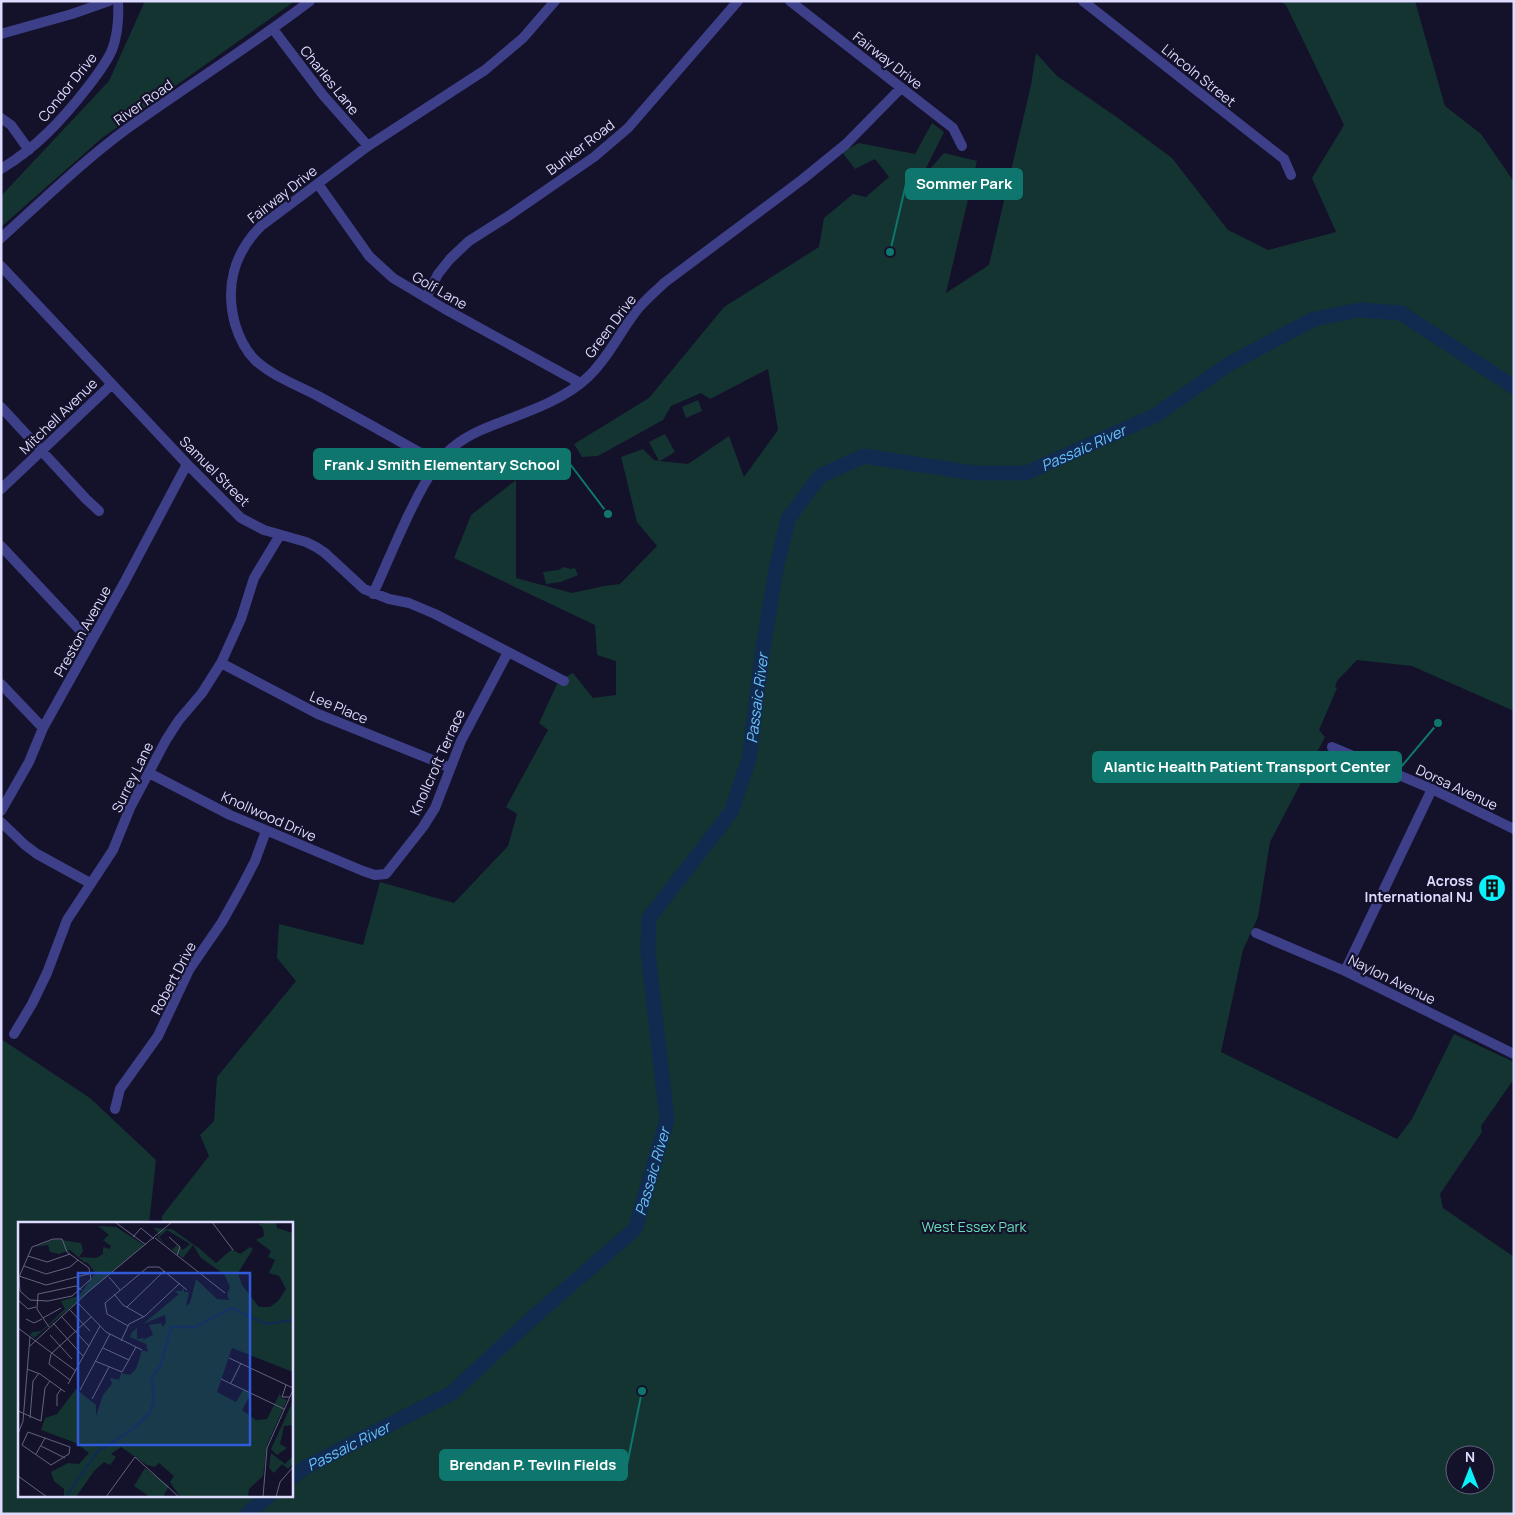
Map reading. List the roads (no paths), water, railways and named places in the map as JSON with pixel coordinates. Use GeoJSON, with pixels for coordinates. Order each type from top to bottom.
{"type":"FeatureCollection","features":[{"type":"Feature","properties":{"kind":"street"},"geometry":{"type":"LineString","coordinates":[[1,34],[72,14],[109,1]]}},
{"type":"Feature","properties":{"kind":"street","name":"Condor Drive"},"geometry":{"type":"LineString","coordinates":[[1,169],[29,150],[61,121],[104,66],[116,37],[118,1]]}},
{"type":"Feature","properties":{"kind":"street","name":"River Road"},"geometry":{"type":"LineString","coordinates":[[1,238],[84,163],[128,128],[273,29],[310,1]]}},
{"type":"Feature","properties":{"kind":"street","name":"Fairway Drive"},"geometry":{"type":"LineString","coordinates":[[438,463],[264,368],[248,352],[238,333],[230,290],[235,266],[240,252],[261,226],[368,146],[497,61],[523,38],[555,1]]}},
{"type":"Feature","properties":{"kind":"street","name":"Bunker Road"},"geometry":{"type":"LineString","coordinates":[[426,298],[438,274],[450,259],[469,241],[510,215],[612,143],[628,128],[738,1]]}},
{"type":"Feature","properties":{"kind":"street","name":"Fairway Drive"},"geometry":{"type":"LineString","coordinates":[[790,1],[953,128],[962,146]]}},
{"type":"Feature","properties":{"kind":"street","name":"Lincoln Street"},"geometry":{"type":"LineString","coordinates":[[1083,1],[1284,159],[1291,175]]}},
{"type":"Feature","properties":{"kind":"street","name":"Charles Lane"},"geometry":{"type":"LineString","coordinates":[[273,29],[313,82],[368,146]]}},
{"type":"Feature","properties":{"kind":"street","name":"Green Drive"},"geometry":{"type":"LineString","coordinates":[[373,594],[414,507],[438,463],[463,440],[538,407],[564,394],[580,383],[602,361],[637,311],[664,283],[846,144],[901,88]]}},
{"type":"Feature","properties":{"kind":"street"},"geometry":{"type":"LineString","coordinates":[[1,118],[11,125],[29,150]]}},
{"type":"Feature","properties":{"kind":"street","name":"Golf Lane"},"geometry":{"type":"LineString","coordinates":[[318,184],[369,256],[393,278],[580,383]]}},
{"type":"Feature","properties":{"kind":"street","name":"Samuel Street"},"geometry":{"type":"LineString","coordinates":[[1,266],[187,464],[241,518],[264,530],[316,547],[325,553],[353,580],[373,594],[409,604],[435,614],[564,680]]}},
{"type":"Feature","properties":{"kind":"street","name":"Mitchell Avenue"},"geometry":{"type":"LineString","coordinates":[[1,489],[112,384]]}},
{"type":"Feature","properties":{"kind":"street"},"geometry":{"type":"LineString","coordinates":[[1,407],[86,499],[100,511]]}},
{"type":"Feature","properties":{"kind":"street","name":"Preston Avenue"},"geometry":{"type":"LineString","coordinates":[[1,811],[29,762],[44,728],[187,464]]}},
{"type":"Feature","properties":{"kind":"street","name":"Surrey Lane"},"geometry":{"type":"LineString","coordinates":[[14,1034],[47,973],[67,920],[90,883],[106,863],[130,808],[166,740],[179,720],[198,698],[220,663],[237,628],[254,578],[280,534]]}},
{"type":"Feature","properties":{"kind":"street"},"geometry":{"type":"LineString","coordinates":[[1,546],[91,642]]}},
{"type":"Feature","properties":{"kind":"street","name":"Knollcroft Terrace"},"geometry":{"type":"LineString","coordinates":[[382,875],[386,874],[423,827],[434,808],[473,716],[508,652]]}},
{"type":"Feature","properties":{"kind":"street","name":"Lee Place"},"geometry":{"type":"LineString","coordinates":[[220,663],[318,714],[450,768]]}},
{"type":"Feature","properties":{"kind":"street"},"geometry":{"type":"LineString","coordinates":[[1,684],[44,728]]}},
{"type":"Feature","properties":{"kind":"street","name":"Dorsa Avenue"},"geometry":{"type":"LineString","coordinates":[[1332,747],[1432,789],[1514,829]]}},
{"type":"Feature","properties":{"kind":"street","name":"Knollwood Drive"},"geometry":{"type":"LineString","coordinates":[[149,773],[230,815],[266,831],[375,876],[382,875]]}},
{"type":"Feature","properties":{"kind":"street"},"geometry":{"type":"LineString","coordinates":[[1345,971],[1432,789]]}},
{"type":"Feature","properties":{"kind":"street"},"geometry":{"type":"LineString","coordinates":[[1,822],[24,845],[37,854],[90,883]]}},
{"type":"Feature","properties":{"kind":"street","name":"Robert Drive"},"geometry":{"type":"LineString","coordinates":[[116,1110],[120,1088],[158,1036],[189,970],[222,922],[241,888],[255,861],[266,831]]}},
{"type":"Feature","properties":{"kind":"street","name":"Naylon Avenue"},"geometry":{"type":"LineString","coordinates":[[1256,933],[1345,971],[1514,1054]]}},
{"type":"Feature","properties":{"kind":"waterway","name":"Passaic River"},"geometry":{"type":"LineString","coordinates":[[292,1477],[306,1467],[452,1393],[529,1321],[635,1229],[667,1120],[648,952],[649,918],[731,812],[749,759],[763,648],[776,569],[788,519],[820,476],[864,456],[974,473],[1026,473],[1156,415],[1229,364],[1314,319],[1360,310],[1401,313],[1514,387]]}},
{"type":"Feature","properties":{"kind":"waterway","name":"Passaic River"},"geometry":{"type":"LineString","coordinates":[[247,1514],[267,1498]]}},
{"type":"Feature","properties":{"kind":"place","name":"Sommer Park"},"geometry":{"type":"Point","coordinates":[890,252]}},
{"type":"Feature","properties":{"kind":"place","name":"Frank J Smith Elementary School"},"geometry":{"type":"Point","coordinates":[608,514]}},
{"type":"Feature","properties":{"kind":"place","name":"Alantic Health Patient Transport Center"},"geometry":{"type":"Point","coordinates":[1438,723]}},
{"type":"Feature","properties":{"kind":"place","name":"Across International NJ"},"geometry":{"type":"Point","coordinates":[1492,888]}},
{"type":"Feature","properties":{"kind":"place","name":"Brendan P. Tevlin Fields"},"geometry":{"type":"Point","coordinates":[642,1391]}},
{"type":"Feature","properties":{"kind":"park label","name":"West Essex Park"},"geometry":{"type":"Point","coordinates":[974,1226]}}]}
